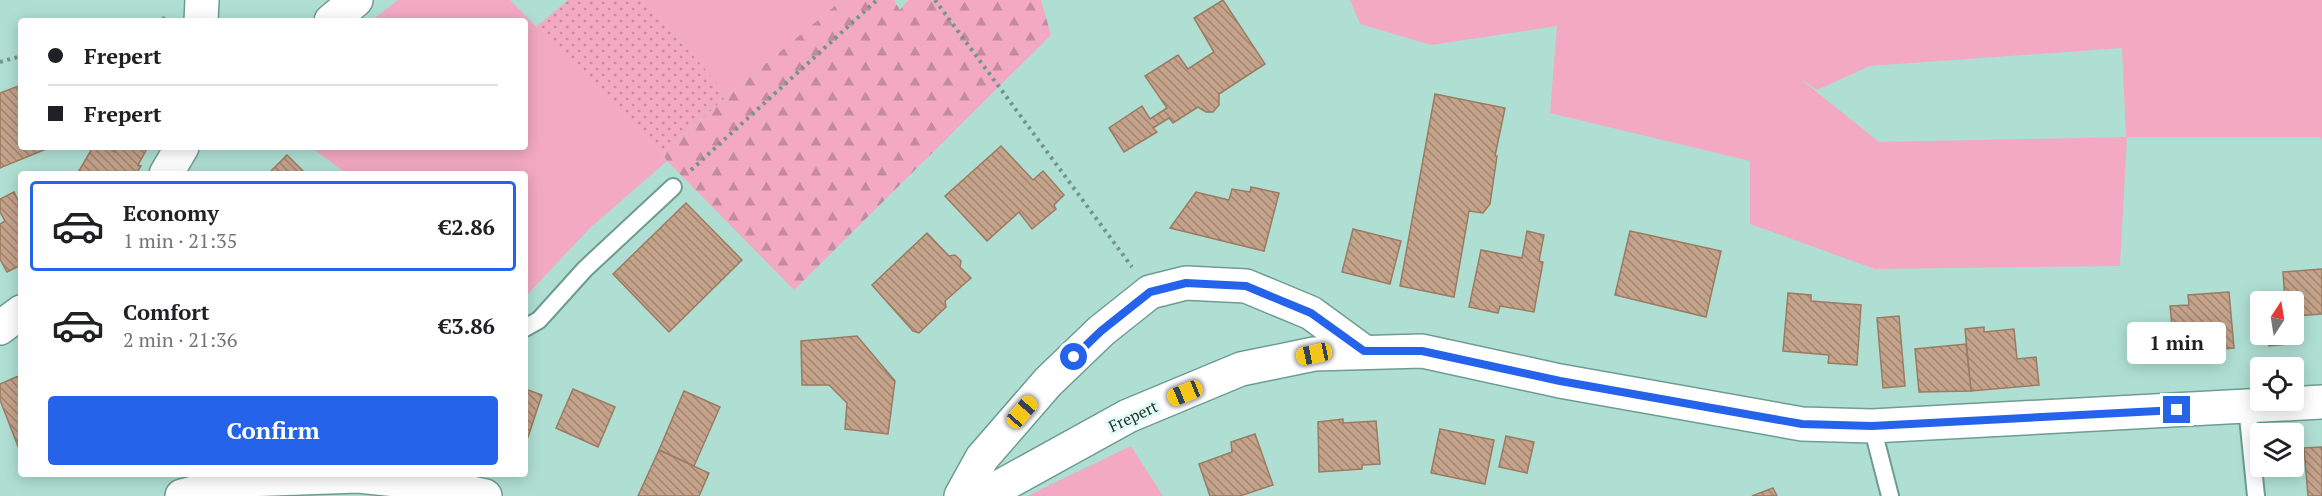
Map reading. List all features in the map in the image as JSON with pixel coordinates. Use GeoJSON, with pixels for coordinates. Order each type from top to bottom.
{"type":"FeatureCollection","features":[{"type":"Feature","properties":{"kind":"street"},"geometry":{"type":"LineString","coordinates":[[201,18],[202,0]]}},
{"type":"Feature","properties":{"kind":"street"},"geometry":{"type":"LineString","coordinates":[[335,18],[356,0]]}},
{"type":"Feature","properties":{"kind":"street"},"geometry":{"type":"LineString","coordinates":[[168,171],[180,150]]}},
{"type":"Feature","properties":{"kind":"street"},"geometry":{"type":"LineString","coordinates":[[962,496],[982,458],[1048,382],[1101,331],[1150,292],[1186,283],[1246,286],[1311,313],[1364,351]]}},
{"type":"Feature","properties":{"kind":"street"},"geometry":{"type":"LineString","coordinates":[[0,328],[18,314]]}},
{"type":"Feature","properties":{"kind":"street","name":"Frepert"},"geometry":{"type":"LineString","coordinates":[[983,496],[1128,416],[1241,369],[1314,354],[1422,351],[1560,381],[1802,424],[1872,426],[2322,402]]}},
{"type":"Feature","properties":{"kind":"street"},"geometry":{"type":"LineString","coordinates":[[182,496],[244,480],[330,477]]}},
{"type":"Feature","properties":{"kind":"street"},"geometry":{"type":"LineString","coordinates":[[393,477],[428,478],[485,496]]}},
{"type":"Feature","properties":{"kind":"lane"},"geometry":{"type":"LineString","coordinates":[[528,326],[539,320],[585,268],[673,187]]}},
{"type":"Feature","properties":{"kind":"lane"},"geometry":{"type":"LineString","coordinates":[[2247,406],[2256,496]]}},
{"type":"Feature","properties":{"kind":"lane"},"geometry":{"type":"LineString","coordinates":[[1872,426],[1890,496]]}},
{"type":"Feature","properties":{"kind":"path"},"geometry":{"type":"LineString","coordinates":[[673,187],[876,0]]}},
{"type":"Feature","properties":{"kind":"path"},"geometry":{"type":"LineString","coordinates":[[935,0],[1150,292]]}},
{"type":"Feature","properties":{"kind":"path"},"geometry":{"type":"LineString","coordinates":[[0,62],[18,57]]}},
{"type":"Feature","properties":{"kind":"green space"},"geometry":{"type":"Polygon","coordinates":[[[398,0],[510,0],[528,18],[375,18],[398,0]]]}},
{"type":"Feature","properties":{"kind":"green space"},"geometry":{"type":"Polygon","coordinates":[[[568,0],[644,0],[728,95],[663,154],[536,27],[568,0]]]}},
{"type":"Feature","properties":{"kind":"green space"},"geometry":{"type":"Polygon","coordinates":[[[644,0],[842,0],[728,95],[644,0]]]}},
{"type":"Feature","properties":{"kind":"green space"},"geometry":{"type":"Polygon","coordinates":[[[842,0],[894,0],[900,10],[908,0],[1041,0],[1051,35],[794,290],[667,161],[663,154],[728,95],[842,0]]]}},
{"type":"Feature","properties":{"kind":"green space"},"geometry":{"type":"Polygon","coordinates":[[[1350,0],[2322,0],[2322,140],[2320,137],[2127,137],[2120,266],[1875,269],[1750,224],[1750,161],[1550,113],[1557,26],[1431,45],[1360,24],[1350,0]],[[2122,48],[1870,66],[1817,90],[1798,77],[1879,142],[2126,137],[2122,48]]]}},
{"type":"Feature","properties":{"kind":"green space"},"geometry":{"type":"Polygon","coordinates":[[[528,18],[663,154],[667,161],[590,228],[528,294],[528,171],[343,171],[315,150],[528,150],[528,18]]]}},
{"type":"Feature","properties":{"kind":"green space"},"geometry":{"type":"Polygon","coordinates":[[[1131,446],[1163,496],[1027,496],[1131,446]]]}},
{"type":"Feature","properties":{"kind":"building"},"geometry":{"type":"Polygon","coordinates":[[[1223,0],[1265,64],[1219,94],[1219,105],[1213,112],[1206,112],[1198,107],[1173,123],[1169,118],[1153,128],[1157,132],[1124,152],[1109,128],[1142,106],[1150,119],[1167,108],[1145,76],[1178,55],[1188,69],[1214,52],[1194,18],[1223,0]]]}},
{"type":"Feature","properties":{"kind":"building"},"geometry":{"type":"Polygon","coordinates":[[[18,86],[18,150],[44,150],[0,168],[0,93],[18,86]]]}},
{"type":"Feature","properties":{"kind":"building"},"geometry":{"type":"Polygon","coordinates":[[[1435,94],[1505,108],[1495,156],[1497,156],[1490,204],[1483,213],[1469,211],[1454,297],[1400,286],[1435,94]]]}},
{"type":"Feature","properties":{"kind":"building"},"geometry":{"type":"Polygon","coordinates":[[[1001,146],[1033,180],[1043,171],[1064,195],[1054,205],[1056,209],[1032,229],[1019,212],[987,241],[945,196],[1001,146]]]}},
{"type":"Feature","properties":{"kind":"building"},"geometry":{"type":"Polygon","coordinates":[[[91,150],[115,152],[116,150],[146,150],[138,165],[141,166],[138,171],[79,171],[91,150]]]}},
{"type":"Feature","properties":{"kind":"building"},"geometry":{"type":"Polygon","coordinates":[[[287,155],[303,171],[271,171],[287,155]]]}},
{"type":"Feature","properties":{"kind":"building"},"geometry":{"type":"Polygon","coordinates":[[[1251,187],[1279,193],[1264,251],[1170,228],[1196,192],[1229,200],[1232,189],[1250,192],[1251,187]]]}},
{"type":"Feature","properties":{"kind":"building"},"geometry":{"type":"Polygon","coordinates":[[[14,192],[18,200],[18,266],[7,272],[0,259],[0,224],[5,221],[0,212],[0,199],[14,192]]]}},
{"type":"Feature","properties":{"kind":"building"},"geometry":{"type":"Polygon","coordinates":[[[686,203],[742,260],[669,332],[613,274],[686,203]]]}},
{"type":"Feature","properties":{"kind":"building"},"geometry":{"type":"Polygon","coordinates":[[[1353,229],[1401,241],[1390,284],[1342,272],[1353,229]]]}},
{"type":"Feature","properties":{"kind":"building"},"geometry":{"type":"Polygon","coordinates":[[[1527,231],[1544,235],[1539,261],[1543,262],[1534,312],[1500,306],[1498,313],[1469,307],[1481,250],[1522,258],[1527,231]]]}},
{"type":"Feature","properties":{"kind":"building"},"geometry":{"type":"Polygon","coordinates":[[[1630,231],[1721,251],[1706,317],[1615,295],[1630,231]]]}},
{"type":"Feature","properties":{"kind":"building"},"geometry":{"type":"Polygon","coordinates":[[[927,233],[949,256],[955,255],[961,261],[960,267],[971,278],[945,301],[946,307],[919,333],[913,331],[872,285],[927,233]]]}},
{"type":"Feature","properties":{"kind":"building"},"geometry":{"type":"Polygon","coordinates":[[[2322,269],[2322,314],[2304,315],[2304,291],[2284,291],[2283,272],[2322,269]]]}},
{"type":"Feature","properties":{"kind":"building"},"geometry":{"type":"Polygon","coordinates":[[[2229,292],[2234,348],[2196,351],[2195,344],[2174,346],[2170,306],[2189,305],[2188,295],[2229,292]]]}},
{"type":"Feature","properties":{"kind":"building"},"geometry":{"type":"Polygon","coordinates":[[[1788,293],[1811,295],[1811,301],[1861,305],[1857,365],[1828,363],[1829,355],[1783,351],[1788,293]]]}},
{"type":"Feature","properties":{"kind":"building"},"geometry":{"type":"Polygon","coordinates":[[[1899,316],[1905,386],[1883,388],[1877,318],[1899,316]]]}},
{"type":"Feature","properties":{"kind":"building"},"geometry":{"type":"Polygon","coordinates":[[[1984,327],[1984,332],[2014,329],[2017,359],[2036,357],[2039,385],[1971,391],[1965,329],[1984,327]]]}},
{"type":"Feature","properties":{"kind":"building"},"geometry":{"type":"Polygon","coordinates":[[[857,336],[895,381],[888,434],[845,429],[847,403],[829,385],[802,385],[801,341],[857,336]]]}},
{"type":"Feature","properties":{"kind":"building"},"geometry":{"type":"Polygon","coordinates":[[[1966,344],[1971,391],[1919,392],[1915,349],[1966,344]]]}},
{"type":"Feature","properties":{"kind":"building"},"geometry":{"type":"Polygon","coordinates":[[[18,376],[18,446],[0,400],[0,384],[18,376]]]}},
{"type":"Feature","properties":{"kind":"building"},"geometry":{"type":"Polygon","coordinates":[[[573,389],[615,407],[598,447],[556,428],[573,389]]]}},
{"type":"Feature","properties":{"kind":"building"},"geometry":{"type":"Polygon","coordinates":[[[528,390],[542,395],[528,437],[528,390]]]}},
{"type":"Feature","properties":{"kind":"building"},"geometry":{"type":"Polygon","coordinates":[[[684,391],[720,407],[694,466],[659,450],[684,391]]]}},
{"type":"Feature","properties":{"kind":"building"},"geometry":{"type":"Polygon","coordinates":[[[1343,419],[1343,423],[1376,421],[1380,464],[1362,465],[1362,469],[1319,472],[1318,422],[1343,419]]]}},
{"type":"Feature","properties":{"kind":"building"},"geometry":{"type":"Polygon","coordinates":[[[1440,429],[1494,440],[1485,484],[1431,473],[1440,429]]]}},
{"type":"Feature","properties":{"kind":"building"},"geometry":{"type":"Polygon","coordinates":[[[1255,434],[1273,485],[1240,496],[1210,496],[1199,464],[1232,452],[1231,442],[1255,434]]]}},
{"type":"Feature","properties":{"kind":"building"},"geometry":{"type":"Polygon","coordinates":[[[1506,436],[1534,442],[1527,473],[1499,467],[1506,436]]]}},
{"type":"Feature","properties":{"kind":"building"},"geometry":{"type":"Polygon","coordinates":[[[2322,447],[2322,496],[2308,496],[2304,448],[2322,447]]]}},
{"type":"Feature","properties":{"kind":"building"},"geometry":{"type":"Polygon","coordinates":[[[659,450],[709,473],[699,496],[638,496],[659,450]]]}},
{"type":"Feature","properties":{"kind":"building"},"geometry":{"type":"Polygon","coordinates":[[[1773,488],[1777,496],[1752,496],[1773,488]]]}},
{"type":"Feature","properties":{"kind":"route"},"geometry":{"type":"LineString","coordinates":[[1074,357],[1101,331],[1150,292],[1186,283],[1246,286],[1311,313],[1364,351],[1422,351],[1560,381],[1802,424],[1872,426],[2177,410]]}}]}
